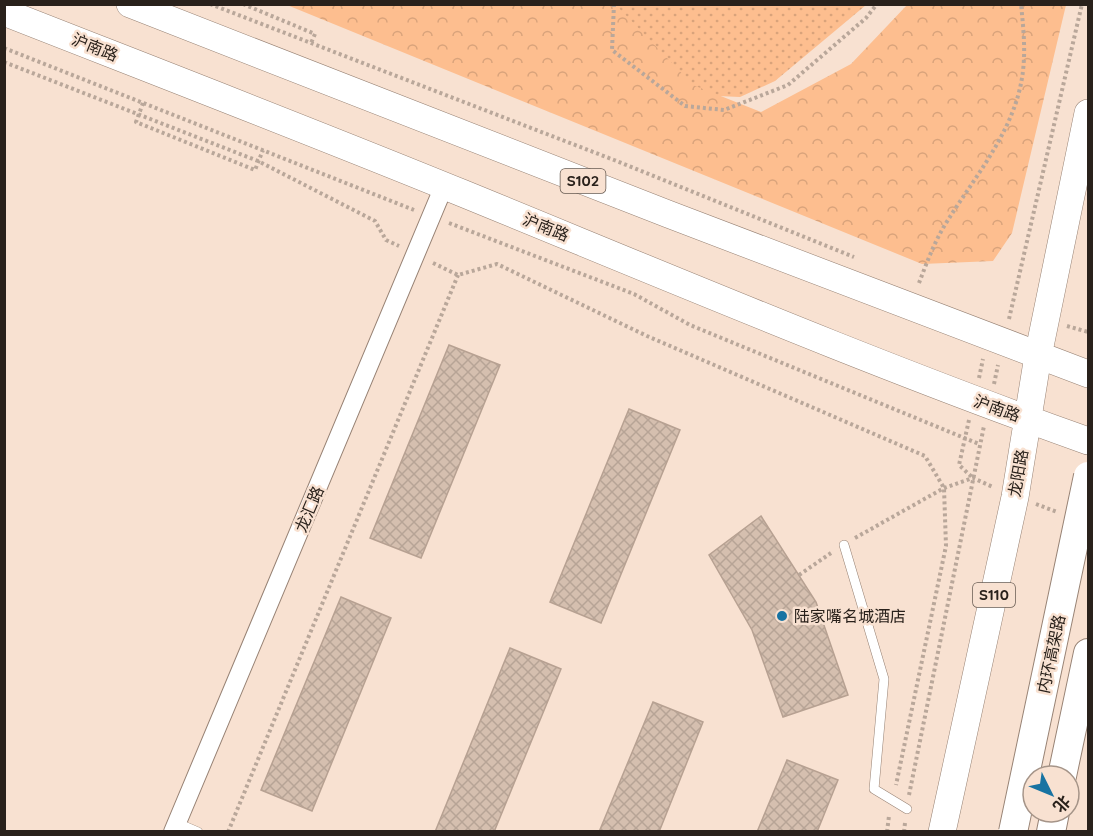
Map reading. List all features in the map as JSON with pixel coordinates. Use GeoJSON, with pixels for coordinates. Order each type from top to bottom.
{"type":"FeatureCollection","features":[{"type":"Feature","properties":{"kind":"highway","name":"内环高架路"},"geometry":{"type":"LineString","coordinates":[[1013,831],[1089,476]]}},
{"type":"Feature","properties":{"kind":"highway"},"geometry":{"type":"LineString","coordinates":[[1065,764],[1089,652]]}},
{"type":"Feature","properties":{"kind":"main road","name":"S102"},"geometry":{"type":"LineString","coordinates":[[130,4],[1089,374]]}},
{"type":"Feature","properties":{"kind":"main road","name":"沪南路"},"geometry":{"type":"LineString","coordinates":[[4,12],[444,186],[836,346],[1089,441]]}},
{"type":"Feature","properties":{"kind":"main road","name":"龙阳路"},"geometry":{"type":"LineString","coordinates":[[942,831],[1015,497],[1038,356],[1089,113]]}},
{"type":"Feature","properties":{"kind":"street","name":"龙汇路"},"geometry":{"type":"LineString","coordinates":[[175,827],[444,186]]}},
{"type":"Feature","properties":{"kind":"lane"},"geometry":{"type":"LineString","coordinates":[[844,545],[884,679],[874,789],[907,809]]}},
{"type":"Feature","properties":{"kind":"lane"},"geometry":{"type":"LineString","coordinates":[[175,827],[198,831]]}},
{"type":"Feature","properties":{"kind":"path"},"geometry":{"type":"LineString","coordinates":[[210,4],[603,155],[865,261]]}},
{"type":"Feature","properties":{"kind":"path"},"geometry":{"type":"LineString","coordinates":[[243,4],[315,34],[311,43]]}},
{"type":"Feature","properties":{"kind":"path"},"geometry":{"type":"LineString","coordinates":[[614,4],[612,50],[685,106],[724,110],[788,85],[866,18],[877,4]]}},
{"type":"Feature","properties":{"kind":"path"},"geometry":{"type":"LineString","coordinates":[[919,284],[931,250],[946,223],[1005,131],[1019,92],[1026,50],[1021,4]]}},
{"type":"Feature","properties":{"kind":"path"},"geometry":{"type":"LineString","coordinates":[[4,48],[431,217],[634,294],[690,325],[980,444]]}},
{"type":"Feature","properties":{"kind":"path"},"geometry":{"type":"LineString","coordinates":[[4,62],[258,161],[375,221],[386,240],[458,275],[497,264],[647,336],[925,456],[944,488],[946,546],[886,831]]}},
{"type":"Feature","properties":{"kind":"path"},"geometry":{"type":"LineString","coordinates":[[143,103],[136,122],[255,170],[263,150]]}},
{"type":"Feature","properties":{"kind":"path"},"geometry":{"type":"LineString","coordinates":[[228,831],[458,275]]}},
{"type":"Feature","properties":{"kind":"path"},"geometry":{"type":"LineString","coordinates":[[908,279],[929,288]]}},
{"type":"Feature","properties":{"kind":"path"},"geometry":{"type":"LineString","coordinates":[[999,316],[1008,320]]}},
{"type":"Feature","properties":{"kind":"path"},"geometry":{"type":"LineString","coordinates":[[799,575],[844,545],[944,488],[973,478],[1015,497],[1067,516]]}},
{"type":"Feature","properties":{"kind":"green space"},"geometry":{"type":"Polygon","coordinates":[[[287,5],[616,5],[693,85],[761,112],[851,64],[907,5],[1066,5],[1012,233],[993,261],[922,264],[287,5]]]}},
{"type":"Feature","properties":{"kind":"green space"},"geometry":{"type":"Polygon","coordinates":[[[610,5],[866,5],[775,81],[740,97],[695,95],[610,5]]]}},
{"type":"Feature","properties":{"kind":"building"},"geometry":{"type":"Polygon","coordinates":[[[449,345],[500,365],[421,558],[370,538],[449,345]]]}},
{"type":"Feature","properties":{"kind":"building"},"geometry":{"type":"Polygon","coordinates":[[[629,409],[680,430],[601,623],[550,602],[629,409]]]}},
{"type":"Feature","properties":{"kind":"building","name":"陆家嘴名城酒店"},"geometry":{"type":"Polygon","coordinates":[[[761,516],[816,602],[848,695],[783,717],[752,630],[709,555],[761,516]]]}},
{"type":"Feature","properties":{"kind":"building"},"geometry":{"type":"Polygon","coordinates":[[[341,597],[391,618],[312,811],[261,790],[341,597]]]}},
{"type":"Feature","properties":{"kind":"building"},"geometry":{"type":"Polygon","coordinates":[[[510,648],[561,669],[494,832],[435,832],[510,648]]]}},
{"type":"Feature","properties":{"kind":"building"},"geometry":{"type":"Polygon","coordinates":[[[653,702],[703,722],[659,832],[599,832],[653,702]]]}},
{"type":"Feature","properties":{"kind":"building"},"geometry":{"type":"Polygon","coordinates":[[[787,760],[838,780],[817,832],[757,832],[787,760]]]}},
{"type":"Feature","properties":{"kind":"place","name":"陆家嘴名城酒店"},"geometry":{"type":"Point","coordinates":[782,616]}}]}
